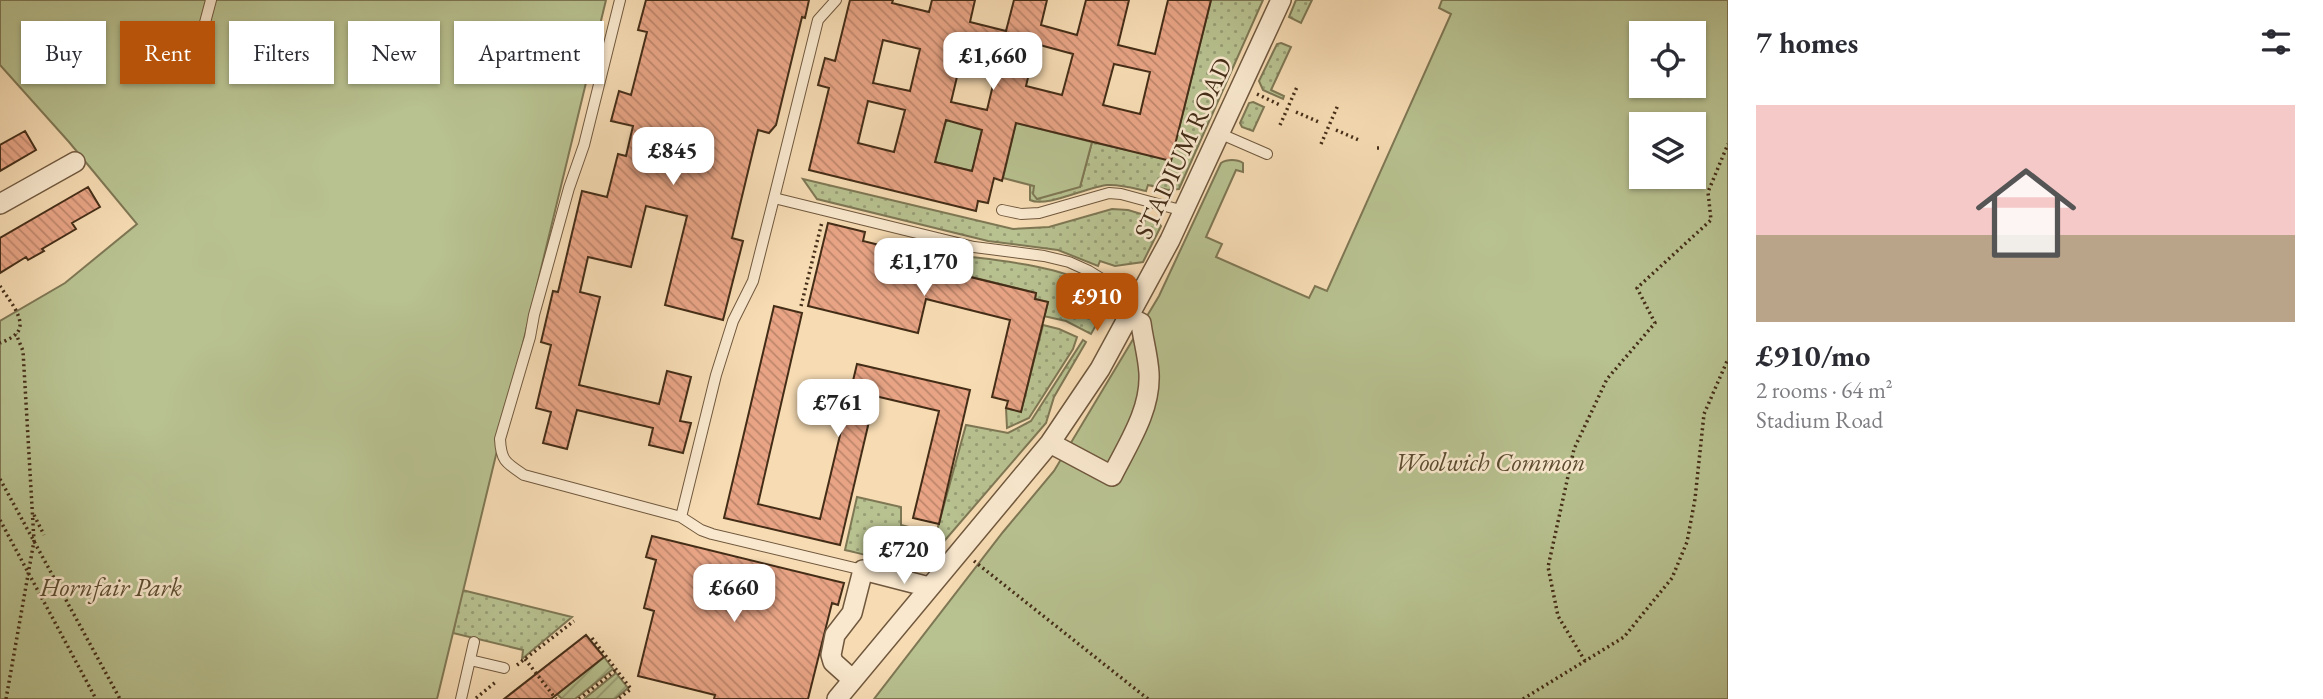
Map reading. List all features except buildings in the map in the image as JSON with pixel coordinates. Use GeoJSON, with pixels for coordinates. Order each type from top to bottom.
{"type":"FeatureCollection","features":[{"type":"Feature","properties":{"kind":"street","name":"STADIUM ROAD"},"geometry":{"type":"LineString","coordinates":[[837,699],[1050,443],[1093,380],[1134,309],[1184,211],[1281,0]]}},
{"type":"Feature","properties":{"kind":"street"},"geometry":{"type":"LineString","coordinates":[[0,204],[75,162]]}},
{"type":"Feature","properties":{"kind":"street"},"geometry":{"type":"LineString","coordinates":[[1050,443],[1112,476],[1140,420],[1147,399],[1149,373],[1141,323],[1134,309]]}},
{"type":"Feature","properties":{"kind":"street"},"geometry":{"type":"LineString","coordinates":[[853,680],[833,662],[831,654],[835,635],[852,613],[863,570],[929,587]]}},
{"type":"Feature","properties":{"kind":"lane"},"geometry":{"type":"LineString","coordinates":[[205,21],[211,0]]}},
{"type":"Feature","properties":{"kind":"lane"},"geometry":{"type":"LineString","coordinates":[[620,0],[584,145],[569,188],[500,439],[501,453],[507,465],[523,475],[681,517],[712,534],[863,570]]}},
{"type":"Feature","properties":{"kind":"lane"},"geometry":{"type":"LineString","coordinates":[[681,517],[716,375],[733,321],[753,281],[818,20],[836,0]]}},
{"type":"Feature","properties":{"kind":"lane"},"geometry":{"type":"LineString","coordinates":[[1221,134],[1267,154]]}},
{"type":"Feature","properties":{"kind":"lane"},"geometry":{"type":"LineString","coordinates":[[1002,211],[1039,213],[1109,193],[1184,211]]}},
{"type":"Feature","properties":{"kind":"lane"},"geometry":{"type":"LineString","coordinates":[[774,198],[974,247],[1069,262],[1089,271],[1134,309]]}},
{"type":"Feature","properties":{"kind":"lane"},"geometry":{"type":"LineString","coordinates":[[461,699],[474,642]]}},
{"type":"Feature","properties":{"kind":"lane"},"geometry":{"type":"LineString","coordinates":[[470,660],[508,670]]}},
{"type":"Feature","properties":{"kind":"path"},"geometry":{"type":"LineString","coordinates":[[1280,125],[1297,87]]}},
{"type":"Feature","properties":{"kind":"path"},"geometry":{"type":"LineString","coordinates":[[1252,92],[1280,105]]}},
{"type":"Feature","properties":{"kind":"path"},"geometry":{"type":"LineString","coordinates":[[1321,144],[1338,105]]}},
{"type":"Feature","properties":{"kind":"path"},"geometry":{"type":"LineString","coordinates":[[1296,112],[1321,123]]}},
{"type":"Feature","properties":{"kind":"path"},"geometry":{"type":"LineString","coordinates":[[1336,130],[1361,141]]}},
{"type":"Feature","properties":{"kind":"path"},"geometry":{"type":"LineString","coordinates":[[1586,661],[1558,617],[1548,567],[1574,449],[1607,379],[1655,323],[1637,288],[1711,220],[1708,192],[1728,144]]}},
{"type":"Feature","properties":{"kind":"path"},"geometry":{"type":"LineString","coordinates":[[801,306],[825,210]]}},
{"type":"Feature","properties":{"kind":"path"},"geometry":{"type":"LineString","coordinates":[[0,286],[18,315],[20,327],[16,334],[0,343]]}},
{"type":"Feature","properties":{"kind":"path"},"geometry":{"type":"LineString","coordinates":[[6,699],[34,541],[23,351],[16,334]]}},
{"type":"Feature","properties":{"kind":"path"},"geometry":{"type":"LineString","coordinates":[[1523,699],[1624,637],[1672,578],[1689,531],[1704,414],[1728,359]]}},
{"type":"Feature","properties":{"kind":"path"},"geometry":{"type":"LineString","coordinates":[[0,479],[120,699]]}},
{"type":"Feature","properties":{"kind":"path"},"geometry":{"type":"LineString","coordinates":[[33,514],[44,535]]}},
{"type":"Feature","properties":{"kind":"path"},"geometry":{"type":"LineString","coordinates":[[0,520],[96,699]]}},
{"type":"Feature","properties":{"kind":"path"},"geometry":{"type":"LineString","coordinates":[[974,560],[1148,699]]}},
{"type":"Feature","properties":{"kind":"path"},"geometry":{"type":"LineString","coordinates":[[474,699],[574,621]]}},
{"type":"Feature","properties":{"kind":"path"},"geometry":{"type":"LineString","coordinates":[[592,638],[631,689],[618,699]]}},
{"type":"Feature","properties":{"kind":"path"},"geometry":{"type":"LineString","coordinates":[[525,659],[556,699]]}},
{"type":"Feature","properties":{"kind":"path"},"geometry":{"type":"LineString","coordinates":[[579,699],[616,670]]}},
{"type":"Feature","properties":{"kind":"green space","name":"Hornfair Park"},"geometry":{"type":"Polygon","coordinates":[[[0,0],[606,0],[601,21],[454,21],[454,84],[586,84],[437,699],[0,699],[0,321],[65,283],[137,224],[0,65],[0,0]]]}},
{"type":"Feature","properties":{"kind":"green space"},"geometry":{"type":"Polygon","coordinates":[[[1211,0],[1263,0],[1179,189],[1168,190],[1148,185],[1146,191],[1107,185],[1046,201],[1030,200],[1030,185],[1080,187],[1092,142],[1171,160],[1211,0]]]}},
{"type":"Feature","properties":{"kind":"green space"},"geometry":{"type":"Polygon","coordinates":[[[1296,0],[1312,0],[1301,23],[1289,17],[1296,0]]]}},
{"type":"Feature","properties":{"kind":"green space","name":"Woolwich Common"},"geometry":{"type":"Polygon","coordinates":[[[1442,0],[1728,0],[1728,699],[874,699],[1003,532],[1054,471],[1159,296],[1221,163],[1229,160],[1241,162],[1243,172],[1236,170],[1206,237],[1222,244],[1216,257],[1309,298],[1315,286],[1327,291],[1451,14],[1439,8],[1442,0]]]}},
{"type":"Feature","properties":{"kind":"green space"},"geometry":{"type":"Polygon","coordinates":[[[1277,44],[1291,47],[1271,90],[1284,96],[1283,99],[1263,90],[1259,81],[1277,44]]]}},
{"type":"Feature","properties":{"kind":"green space"},"geometry":{"type":"Polygon","coordinates":[[[1249,103],[1264,107],[1253,131],[1242,127],[1240,123],[1249,103]]]}},
{"type":"Feature","properties":{"kind":"green space"},"geometry":{"type":"Polygon","coordinates":[[[947,117],[983,126],[972,171],[935,162],[947,117]]]}},
{"type":"Feature","properties":{"kind":"green space"},"geometry":{"type":"Polygon","coordinates":[[[1016,123],[1092,142],[1080,187],[1037,199],[1033,194],[1034,186],[1003,178],[1016,123]]]}},
{"type":"Feature","properties":{"kind":"green space"},"geometry":{"type":"Polygon","coordinates":[[[803,179],[1013,229],[1049,227],[1112,209],[1128,210],[1155,218],[1161,226],[1143,262],[1115,266],[1100,261],[1098,266],[1058,250],[988,241],[817,199],[803,179]]]}},
{"type":"Feature","properties":{"kind":"green space"},"geometry":{"type":"Polygon","coordinates":[[[956,255],[1040,267],[1062,273],[1097,291],[1108,304],[1091,334],[1066,321],[1039,315],[1045,314],[1048,302],[1035,299],[1036,293],[952,272],[956,255]]]}},
{"type":"Feature","properties":{"kind":"green space"},"geometry":{"type":"Polygon","coordinates":[[[1043,325],[1077,337],[1073,349],[1029,418],[1007,428],[1006,408],[1021,411],[1043,325]]]}},
{"type":"Feature","properties":{"kind":"green space"},"geometry":{"type":"Polygon","coordinates":[[[1083,340],[1086,342],[1054,397],[1046,423],[940,546],[918,558],[906,560],[845,550],[857,497],[901,507],[901,525],[936,534],[966,425],[1008,433],[1031,421],[1083,340]]]}},
{"type":"Feature","properties":{"kind":"green space"},"geometry":{"type":"Polygon","coordinates":[[[462,590],[572,617],[522,659],[523,650],[453,633],[462,590]]]}},
{"type":"Feature","properties":{"kind":"green space"},"geometry":{"type":"Polygon","coordinates":[[[604,657],[613,669],[575,699],[562,699],[557,694],[604,657]]]}},
{"type":"Feature","properties":{"kind":"green space"},"geometry":{"type":"Polygon","coordinates":[[[616,673],[628,688],[615,699],[584,699],[616,673]]]}}]}
